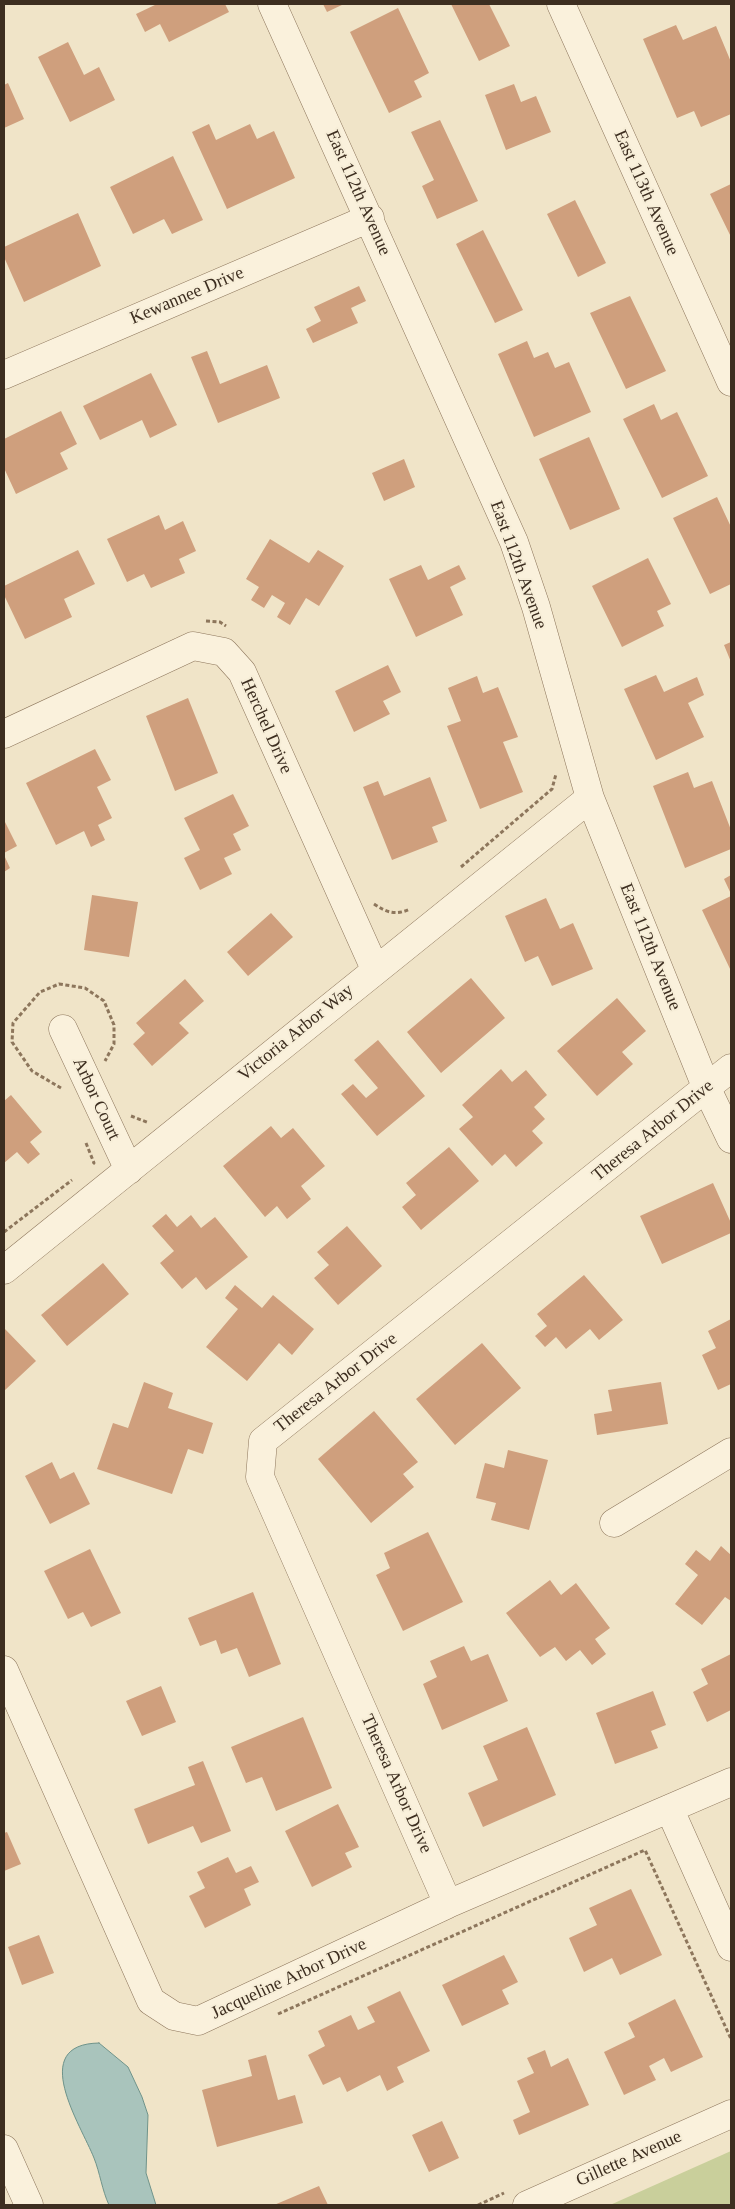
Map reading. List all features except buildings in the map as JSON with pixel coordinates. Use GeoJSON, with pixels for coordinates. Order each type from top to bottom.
{"type":"FeatureCollection","features":[{"type":"Feature","properties":{"kind":"street","name":"East 112th Avenue"},"geometry":{"type":"LineString","coordinates":[[272,4],[370,218],[514,542],[536,607],[590,798],[707,1089],[731,1139]]}},
{"type":"Feature","properties":{"kind":"street","name":"East 113th Avenue"},"geometry":{"type":"LineString","coordinates":[[561,4],[731,382]]}},
{"type":"Feature","properties":{"kind":"street","name":"Kewannee Drive"},"geometry":{"type":"LineString","coordinates":[[4,375],[370,218]]}},
{"type":"Feature","properties":{"kind":"street","name":"Herchel Drive"},"geometry":{"type":"LineString","coordinates":[[4,734],[193,646],[224,652],[242,672],[375,969]]}},
{"type":"Feature","properties":{"kind":"street","name":"Victoria Arbor Way"},"geometry":{"type":"LineString","coordinates":[[4,1270],[375,969],[590,798]]}},
{"type":"Feature","properties":{"kind":"street","name":"Arbor Court"},"geometry":{"type":"LineString","coordinates":[[63,1029],[129,1170]]}},
{"type":"Feature","properties":{"kind":"street","name":"Theresa Arbor Drive"},"geometry":{"type":"LineString","coordinates":[[448,1904],[260,1477],[263,1441],[731,1068]]}},
{"type":"Feature","properties":{"kind":"street"},"geometry":{"type":"LineString","coordinates":[[614,1523],[731,1452]]}},
{"type":"Feature","properties":{"kind":"street","name":"Jacqueline Arbor Drive"},"geometry":{"type":"LineString","coordinates":[[4,1670],[151,2001],[174,2016],[198,2021],[448,1904],[670,1810],[731,1782]]}},
{"type":"Feature","properties":{"kind":"street"},"geometry":{"type":"LineString","coordinates":[[670,1810],[731,1947]]}},
{"type":"Feature","properties":{"kind":"street","name":"Gillette Avenue"},"geometry":{"type":"LineString","coordinates":[[527,2205],[731,2114]]}},
{"type":"Feature","properties":{"kind":"street"},"geometry":{"type":"LineString","coordinates":[[4,2149],[29,2205]]}},
{"type":"Feature","properties":{"kind":"path"},"geometry":{"type":"LineString","coordinates":[[201,621],[220,622],[228,627]]}},
{"type":"Feature","properties":{"kind":"path"},"geometry":{"type":"LineString","coordinates":[[457,870],[552,789],[558,768]]}},
{"type":"Feature","properties":{"kind":"path"},"geometry":{"type":"LineString","coordinates":[[374,904],[387,913],[403,912],[413,908]]}},
{"type":"Feature","properties":{"kind":"path"},"geometry":{"type":"LineString","coordinates":[[65,1091],[56,1083],[32,1071],[12,1042],[13,1023],[40,992],[58,984],[85,988],[104,1001],[114,1025],[114,1044],[105,1061],[105,1068]]}},
{"type":"Feature","properties":{"kind":"path"},"geometry":{"type":"LineString","coordinates":[[127,1112],[149,1123],[156,1117]]}},
{"type":"Feature","properties":{"kind":"path"},"geometry":{"type":"LineString","coordinates":[[84,1136],[94,1163],[87,1169]]}},
{"type":"Feature","properties":{"kind":"path"},"geometry":{"type":"LineString","coordinates":[[4,1232],[79,1175]]}},
{"type":"Feature","properties":{"kind":"green space"},"geometry":{"type":"Polygon","coordinates":[[[731,2151],[731,2205],[610,2205],[731,2151]]]}},
{"type":"Feature","properties":{"kind":"water"},"geometry":{"type":"Polygon","coordinates":[[[99,2043],[128,2067],[142,2097],[148,2115],[146,2173],[156,2205],[109,2205],[94,2158],[71,2107],[62,2071],[66,2057],[78,2047],[99,2043]]]}}]}
